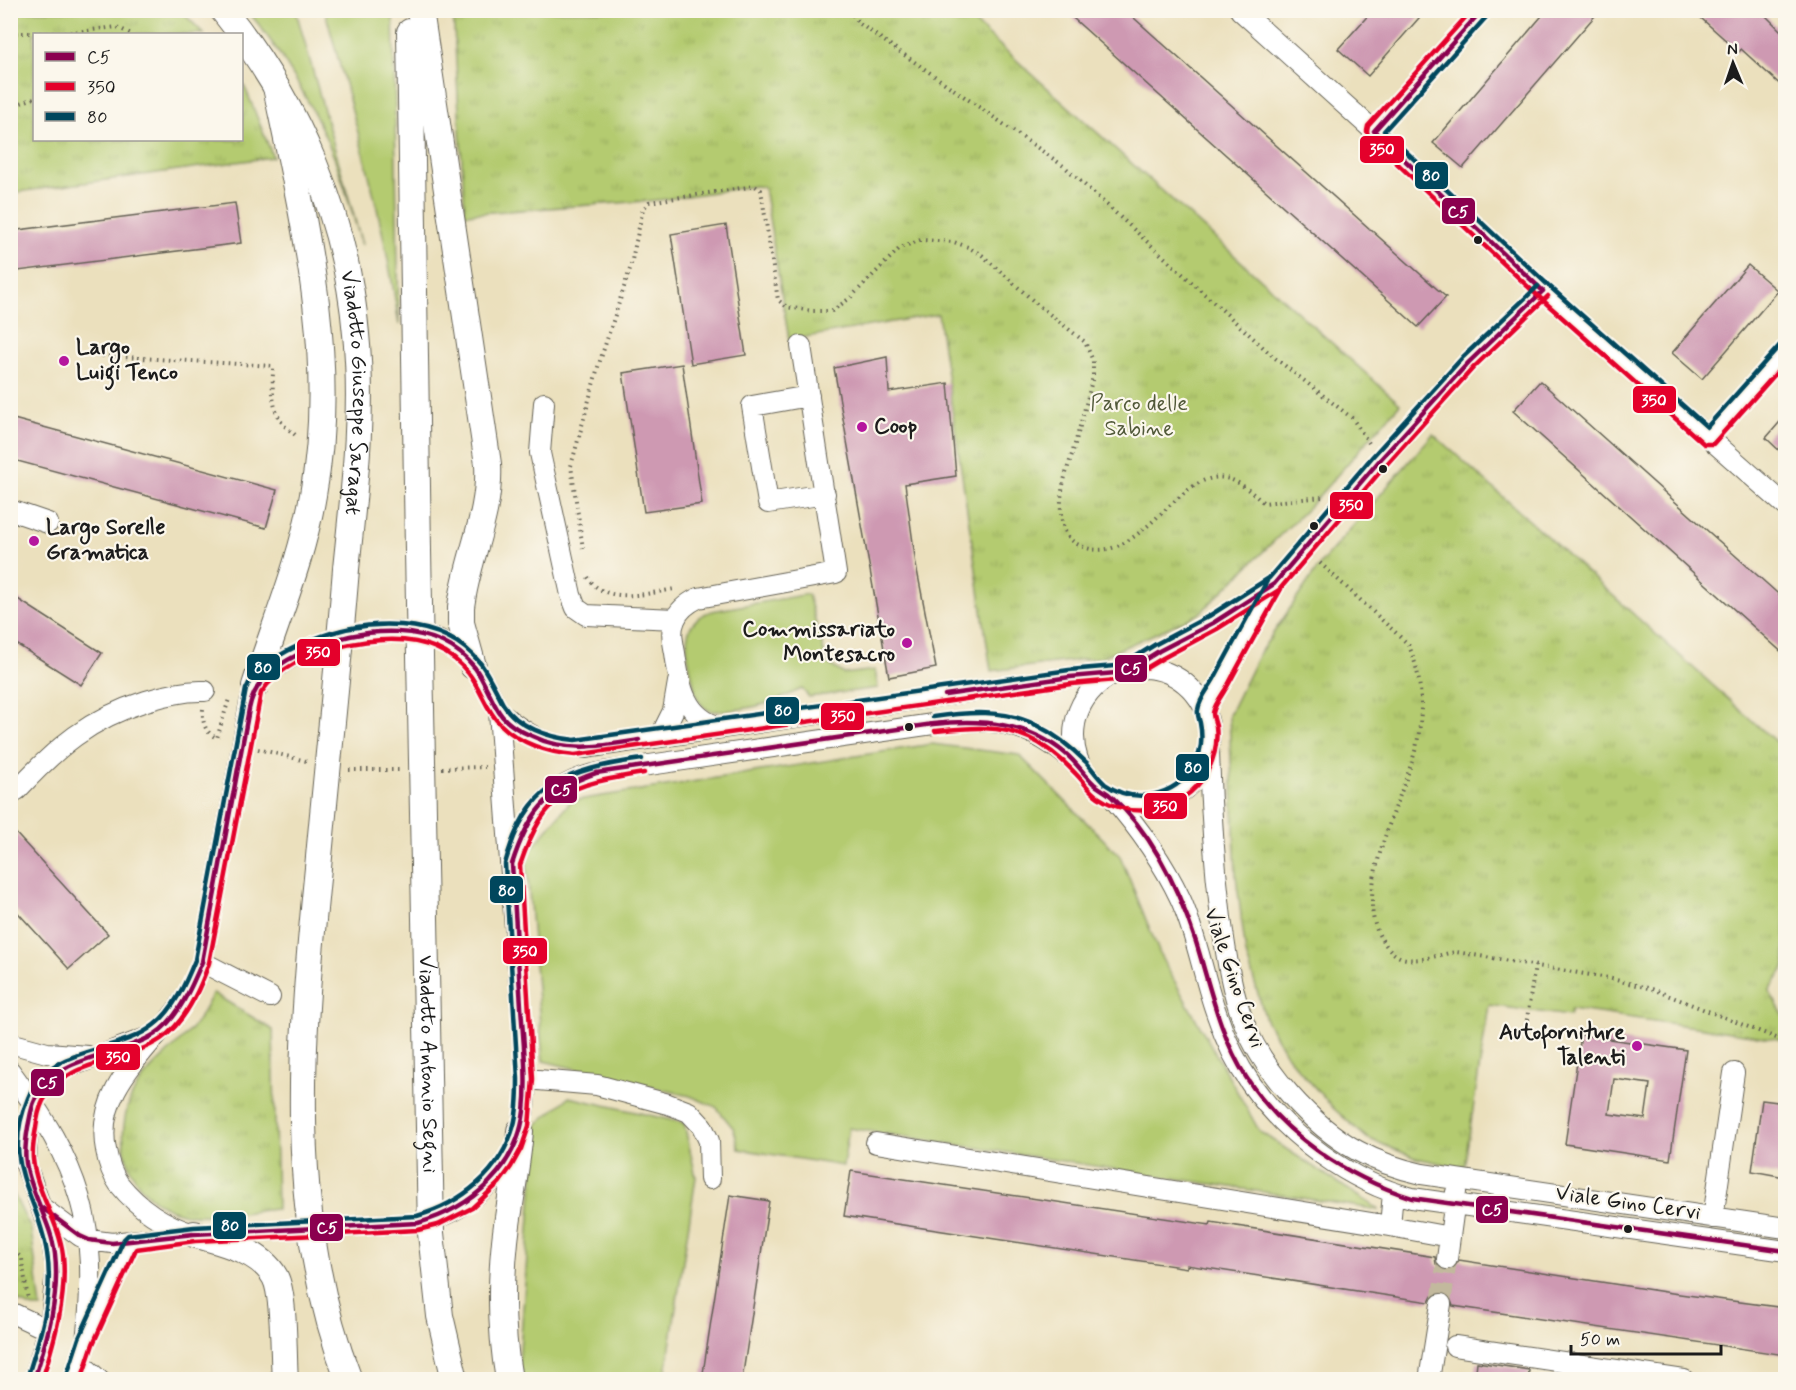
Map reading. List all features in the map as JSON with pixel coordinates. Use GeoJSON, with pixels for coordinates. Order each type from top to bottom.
{"type":"FeatureCollection","features":[{"type":"Feature","properties":{"kind":"main road","name":"Viadotto Giuseppe Saragat"},"geometry":{"type":"LineString","coordinates":[[223,10],[240,33]]}},
{"type":"Feature","properties":{"kind":"main road","name":"Viadotto Antonio Segni"},"geometry":{"type":"LineString","coordinates":[[410,10],[432,1244],[440,1316],[455,1380]]}},
{"type":"Feature","properties":{"kind":"main road"},"geometry":{"type":"LineString","coordinates":[[420,10],[488,464],[485,510],[461,607],[461,623],[473,666]]}},
{"type":"Feature","properties":{"kind":"main road","name":"Viadotto Giuseppe Saragat"},"geometry":{"type":"LineString","coordinates":[[243,36],[264,64],[310,154],[327,195],[345,262],[357,334],[359,403],[355,486],[308,964],[302,1071],[305,1175],[312,1238],[321,1285],[349,1380]]}},
{"type":"Feature","properties":{"kind":"main road"},"geometry":{"type":"LineString","coordinates":[[255,686],[295,565],[309,514],[321,442],[323,408],[322,359],[317,311],[299,197],[276,87]]}},
{"type":"Feature","properties":{"kind":"main road"},"geometry":{"type":"LineString","coordinates":[[509,1380],[503,1333],[502,1273],[504,1242],[516,1172],[520,1131]]}},
{"type":"Feature","properties":{"kind":"main road"},"geometry":{"type":"LineString","coordinates":[[194,1234],[244,1251],[263,1264],[275,1277],[281,1307],[285,1380]]}},
{"type":"Feature","properties":{"kind":"street"},"geometry":{"type":"LineString","coordinates":[[1240,10],[1374,131],[1543,291],[1785,506]]}},
{"type":"Feature","properties":{"kind":"street"},"geometry":{"type":"LineString","coordinates":[[1374,131],[1482,10]]}},
{"type":"Feature","properties":{"kind":"street"},"geometry":{"type":"LineString","coordinates":[[1205,711],[1274,584],[1379,461],[1469,362],[1543,291]]}},
{"type":"Feature","properties":{"kind":"street"},"geometry":{"type":"LineString","coordinates":[[723,727],[705,722],[695,714],[687,700],[678,679],[672,633],[675,620],[687,604],[698,598],[836,573],[801,346]]}},
{"type":"Feature","properties":{"kind":"street"},"geometry":{"type":"LineString","coordinates":[[1708,438],[1785,350]]}},
{"type":"Feature","properties":{"kind":"street"},"geometry":{"type":"LineString","coordinates":[[809,396],[752,406],[768,503],[825,494]]}},
{"type":"Feature","properties":{"kind":"street"},"geometry":{"type":"LineString","coordinates":[[544,402],[540,453],[571,595],[576,608],[586,615],[675,620]]}},
{"type":"Feature","properties":{"kind":"street"},"geometry":{"type":"LineString","coordinates":[[10,510],[48,523]]}},
{"type":"Feature","properties":{"kind":"street"},"geometry":{"type":"LineString","coordinates":[[1083,770],[1074,743],[1074,728],[1083,702],[1092,690],[1106,678],[1214,623],[1274,584]]}},
{"type":"Feature","properties":{"kind":"street"},"geometry":{"type":"LineString","coordinates":[[41,1207],[64,1225],[89,1240],[112,1243],[194,1234],[402,1224],[438,1218],[471,1199],[487,1185],[507,1159],[520,1131],[526,1079],[512,864],[503,784],[499,712],[473,666],[455,649],[433,638],[410,632],[375,633],[339,639],[314,647],[276,668],[255,686],[202,962],[185,998],[124,1076],[110,1100],[104,1124],[106,1152],[117,1180],[138,1205],[170,1226],[194,1234]]}},
{"type":"Feature","properties":{"kind":"street"},"geometry":{"type":"LineString","coordinates":[[499,712],[533,737],[546,743],[566,748],[585,748],[1070,677],[1150,668],[1174,676],[1191,689],[1205,711],[1208,722],[1209,745],[1199,772],[1188,785],[1173,796],[1157,802],[1137,804],[1111,796],[1093,783],[1083,770],[1054,745],[1030,730],[1005,724],[968,721],[933,724],[602,772],[566,783],[547,798],[529,820],[521,835],[512,864]]}},
{"type":"Feature","properties":{"kind":"street"},"geometry":{"type":"LineString","coordinates":[[660,737],[673,711],[678,679]]}},
{"type":"Feature","properties":{"kind":"street"},"geometry":{"type":"LineString","coordinates":[[13,797],[63,745],[100,719],[155,698],[186,691],[205,691]]}},
{"type":"Feature","properties":{"kind":"street","name":"Viale Gino Cervi"},"geometry":{"type":"LineString","coordinates":[[1209,745],[1214,852],[1227,958],[1237,1004],[1254,1045],[1271,1071],[1293,1097],[1320,1123],[1351,1147],[1407,1171],[1785,1228]]}},
{"type":"Feature","properties":{"kind":"street","name":"Viale Gino Cervi"},"geometry":{"type":"LineString","coordinates":[[1111,796],[1149,844],[1180,898],[1223,1031],[1252,1085],[1289,1126],[1314,1147],[1352,1173],[1393,1193],[1412,1198],[1785,1251]]}},
{"type":"Feature","properties":{"kind":"street"},"geometry":{"type":"LineString","coordinates":[[202,962],[270,997]]}},
{"type":"Feature","properties":{"kind":"street"},"geometry":{"type":"LineString","coordinates":[[26,1165],[27,1136],[34,1103],[43,1086],[56,1073],[157,1034]]}},
{"type":"Feature","properties":{"kind":"street"},"geometry":{"type":"LineString","coordinates":[[10,1044],[55,1054],[86,1056],[103,1054]]}},
{"type":"Feature","properties":{"kind":"street"},"geometry":{"type":"LineString","coordinates":[[10,1071],[34,1103],[56,1140],[71,1171],[82,1202],[89,1240],[91,1291],[86,1341]]}},
{"type":"Feature","properties":{"kind":"street"},"geometry":{"type":"LineString","coordinates":[[1713,1218],[1734,1073]]}},
{"type":"Feature","properties":{"kind":"street"},"geometry":{"type":"LineString","coordinates":[[526,1079],[597,1085],[689,1112],[702,1126],[709,1141],[710,1179]]}},
{"type":"Feature","properties":{"kind":"street"},"geometry":{"type":"LineString","coordinates":[[10,1137],[26,1165],[51,1236],[55,1262],[53,1308],[34,1380]]}},
{"type":"Feature","properties":{"kind":"street"},"geometry":{"type":"LineString","coordinates":[[876,1143],[1450,1237]]}},
{"type":"Feature","properties":{"kind":"street"},"geometry":{"type":"LineString","coordinates":[[1447,1259],[1458,1180]]}},
{"type":"Feature","properties":{"kind":"street"},"geometry":{"type":"LineString","coordinates":[[1390,1226],[1393,1193]]}},
{"type":"Feature","properties":{"kind":"street"},"geometry":{"type":"LineString","coordinates":[[99,1380],[76,1371],[86,1341],[131,1242]]}},
{"type":"Feature","properties":{"kind":"street"},"geometry":{"type":"LineString","coordinates":[[1430,1380],[1441,1304]]}},
{"type":"Feature","properties":{"kind":"street"},"geometry":{"type":"LineString","coordinates":[[10,1312],[48,1330]]}},
{"type":"Feature","properties":{"kind":"street"},"geometry":{"type":"LineString","coordinates":[[1455,1346],[1684,1380]]}},
{"type":"Feature","properties":{"kind":"path"},"geometry":{"type":"LineString","coordinates":[[849,10],[860,24],[1065,167],[1275,358],[1352,418],[1370,443]]}},
{"type":"Feature","properties":{"kind":"path"},"geometry":{"type":"LineString","coordinates":[[10,33],[65,33],[117,27],[129,33]]}},
{"type":"Feature","properties":{"kind":"path"},"geometry":{"type":"LineString","coordinates":[[10,107],[33,98]]}},
{"type":"Feature","properties":{"kind":"path"},"geometry":{"type":"LineString","coordinates":[[584,552],[570,466],[598,367],[630,269],[643,209],[649,202],[755,186],[761,190],[778,300],[788,307],[812,311],[832,311],[850,298],[900,248],[921,240],[944,240],[962,244],[982,255],[1038,305],[1085,342],[1093,361],[1092,376],[1061,501],[1061,521],[1071,541],[1096,551],[1114,547],[1130,539],[1199,483],[1214,477],[1233,479],[1264,503],[1326,498]]}},
{"type":"Feature","properties":{"kind":"path"},"geometry":{"type":"LineString","coordinates":[[90,355],[273,366],[275,412],[284,426],[297,436],[296,447]]}},
{"type":"Feature","properties":{"kind":"path"},"geometry":{"type":"LineString","coordinates":[[1320,563],[1408,644],[1414,658],[1420,689],[1418,741],[1374,875],[1373,922],[1380,938],[1391,952],[1403,958],[1420,960],[1456,952],[1608,978],[1652,989],[1779,1040]]}},
{"type":"Feature","properties":{"kind":"path"},"geometry":{"type":"LineString","coordinates":[[587,574],[596,588],[613,595],[649,593],[705,584],[706,596]]}},
{"type":"Feature","properties":{"kind":"path"},"geometry":{"type":"LineString","coordinates":[[205,691],[202,721],[210,735],[217,738],[230,697]]}},
{"type":"Feature","properties":{"kind":"path"},"geometry":{"type":"LineString","coordinates":[[242,745],[306,761]]}},
{"type":"Feature","properties":{"kind":"path"},"geometry":{"type":"LineString","coordinates":[[446,768],[490,767]]}},
{"type":"Feature","properties":{"kind":"path"},"geometry":{"type":"LineString","coordinates":[[362,771],[386,770]]}},
{"type":"Feature","properties":{"kind":"path"},"geometry":{"type":"LineString","coordinates":[[1525,1032],[1535,966]]}},
{"type":"Feature","properties":{"kind":"path"},"geometry":{"type":"LineString","coordinates":[[10,1246],[22,1259],[27,1298],[33,1308]]}},
{"type":"Feature","properties":{"kind":"green space"},"geometry":{"type":"Polygon","coordinates":[[[10,11],[181,11],[203,33],[33,33],[33,141],[243,141],[243,85],[273,157],[11,193],[10,11]]]}},
{"type":"Feature","properties":{"kind":"green space"},"geometry":{"type":"Polygon","coordinates":[[[248,11],[296,11],[362,245],[338,168],[317,119],[285,62],[248,11]]]}},
{"type":"Feature","properties":{"kind":"green space"},"geometry":{"type":"Polygon","coordinates":[[[325,11],[393,11],[399,325],[376,206],[325,11]]]}},
{"type":"Feature","properties":{"kind":"green space","name":"Parco delle Sabine"},"geometry":{"type":"Polygon","coordinates":[[[453,11],[985,11],[974,22],[1400,404],[1310,506],[1199,614],[1102,657],[991,671],[938,314],[789,340],[764,187],[755,186],[659,200],[465,214],[453,11]]]}},
{"type":"Feature","properties":{"kind":"green space"},"geometry":{"type":"Polygon","coordinates":[[[1433,434],[1786,751],[1785,967],[1769,991],[1785,1018],[1785,1040],[1571,1009],[1569,1016],[1489,1005],[1464,1168],[1416,1158],[1367,1138],[1333,1108],[1287,1056],[1266,1020],[1246,954],[1236,876],[1229,715],[1259,654],[1321,563],[1433,434]]]}},
{"type":"Feature","properties":{"kind":"green space"},"geometry":{"type":"Polygon","coordinates":[[[808,594],[827,663],[844,674],[875,670],[878,688],[809,697],[802,689],[772,702],[729,711],[713,711],[703,706],[696,694],[688,656],[688,634],[692,624],[712,611],[808,594]]]}},
{"type":"Feature","properties":{"kind":"green space"},"geometry":{"type":"Polygon","coordinates":[[[932,744],[1019,755],[1120,856],[1162,959],[1260,1132],[1380,1210],[849,1128],[843,1166],[739,1149],[734,1129],[716,1107],[690,1096],[543,1061],[526,855],[571,801],[932,744]]]}},
{"type":"Feature","properties":{"kind":"green space"},"geometry":{"type":"Polygon","coordinates":[[[213,993],[273,1030],[277,1209],[225,1215],[195,1215],[173,1210],[155,1200],[140,1186],[130,1169],[125,1150],[124,1129],[127,1108],[136,1088],[151,1069],[190,1030],[213,993]]]}},
{"type":"Feature","properties":{"kind":"green space"},"geometry":{"type":"Polygon","coordinates":[[[569,1097],[684,1123],[696,1177],[665,1379],[524,1379],[519,1363],[537,1124],[569,1097]]]}},
{"type":"Feature","properties":{"kind":"green space"},"geometry":{"type":"Polygon","coordinates":[[[10,1187],[31,1229],[41,1308],[33,1308],[11,1298],[10,1187]]]}},
{"type":"Feature","properties":{"kind":"building"},"geometry":{"type":"Polygon","coordinates":[[[1064,10],[1125,10],[1446,297],[1418,327],[1064,10]]]}},
{"type":"Feature","properties":{"kind":"building"},"geometry":{"type":"Polygon","coordinates":[[[1373,10],[1426,10],[1368,76],[1338,49],[1373,10]]]}},
{"type":"Feature","properties":{"kind":"building"},"geometry":{"type":"Polygon","coordinates":[[[1547,10],[1600,10],[1463,168],[1433,143],[1547,10]]]}},
{"type":"Feature","properties":{"kind":"building"},"geometry":{"type":"Polygon","coordinates":[[[1692,10],[1760,10],[1785,35],[1785,89],[1741,49],[1739,52],[1692,10]]]}},
{"type":"Feature","properties":{"kind":"building"},"geometry":{"type":"Polygon","coordinates":[[[235,203],[241,243],[10,272],[10,231],[235,203]]]}},
{"type":"Feature","properties":{"kind":"building"},"geometry":{"type":"Polygon","coordinates":[[[726,225],[746,355],[691,364],[671,234],[726,225]]]}},
{"type":"Feature","properties":{"kind":"building"},"geometry":{"type":"Polygon","coordinates":[[[1748,265],[1778,291],[1702,379],[1672,353],[1748,265]]]}},
{"type":"Feature","properties":{"kind":"building"},"geometry":{"type":"Polygon","coordinates":[[[887,357],[889,392],[948,383],[956,476],[905,484],[916,565],[936,668],[889,677],[834,368],[887,357]]]}},
{"type":"Feature","properties":{"kind":"building"},"geometry":{"type":"Polygon","coordinates":[[[682,364],[702,504],[644,512],[623,373],[682,364]]]}},
{"type":"Feature","properties":{"kind":"building"},"geometry":{"type":"Polygon","coordinates":[[[1540,381],[1785,600],[1785,655],[1513,411],[1540,381]]]}},
{"type":"Feature","properties":{"kind":"building"},"geometry":{"type":"Polygon","coordinates":[[[1785,416],[1785,456],[1766,438],[1785,416]]]}},
{"type":"Feature","properties":{"kind":"building"},"geometry":{"type":"Polygon","coordinates":[[[10,418],[277,490],[266,528],[10,459],[10,418]]]}},
{"type":"Feature","properties":{"kind":"building"},"geometry":{"type":"Polygon","coordinates":[[[10,594],[102,653],[81,685],[10,640],[10,594]]]}},
{"type":"Feature","properties":{"kind":"building"},"geometry":{"type":"Polygon","coordinates":[[[10,827],[108,934],[69,969],[10,904],[10,827]]]}},
{"type":"Feature","properties":{"kind":"building"},"geometry":{"type":"Polygon","coordinates":[[[1581,1035],[1686,1050],[1670,1160],[1565,1144],[1581,1035]],[[1614,1079],[1609,1114],[1645,1119],[1650,1084],[1614,1079]]]}},
{"type":"Feature","properties":{"kind":"building"},"geometry":{"type":"Polygon","coordinates":[[[1762,1100],[1785,1103],[1785,1177],[1752,1171],[1762,1100]]]}},
{"type":"Feature","properties":{"kind":"building"},"geometry":{"type":"Polygon","coordinates":[[[851,1171],[1210,1225],[1211,1222],[1435,1257],[1436,1264],[1445,1271],[1452,1270],[1459,1260],[1785,1308],[1785,1355],[1453,1306],[1449,1295],[1442,1292],[1432,1296],[1429,1302],[844,1216],[851,1171]]]}},
{"type":"Feature","properties":{"kind":"building"},"geometry":{"type":"Polygon","coordinates":[[[730,1195],[769,1201],[742,1380],[702,1380],[730,1195]]]}},
{"type":"Feature","properties":{"kind":"building"},"geometry":{"type":"Polygon","coordinates":[[[1477,1362],[1529,1370],[1528,1380],[1475,1380],[1477,1362]]]}},
{"type":"Feature","properties":{"kind":"tunnel"},"geometry":{"type":"LineString","coordinates":[[1441,1304],[1447,1259]]}},
{"type":"Feature","properties":{"kind":"transit line","name":"350"},"geometry":{"type":"LineString","coordinates":[[1472,10],[1368,126],[1368,136],[1538,296],[1704,444],[1713,444],[1786,362]]}},
{"type":"Feature","properties":{"kind":"transit line","name":"C5"},"geometry":{"type":"LineString","coordinates":[[1374,131],[1482,10]]}},
{"type":"Feature","properties":{"kind":"transit line","name":"80"},"geometry":{"type":"LineString","coordinates":[[1488,15],[1384,131],[1548,285],[1707,427],[1780,345]]}},
{"type":"Feature","properties":{"kind":"transit line","name":"C5"},"geometry":{"type":"LineString","coordinates":[[1374,131],[1543,291]]}},
{"type":"Feature","properties":{"kind":"transit line","name":"80"},"geometry":{"type":"LineString","coordinates":[[27,1378],[41,1332],[49,1285],[49,1269],[42,1232],[19,1161],[20,1121],[28,1098],[38,1080],[51,1068],[85,1052],[138,1035],[161,1019],[179,995],[195,960],[246,689],[257,672],[265,665],[311,640],[355,627],[402,625],[424,629],[446,636],[465,648],[481,664],[509,712],[525,725],[545,734],[575,740],[1069,670],[1115,666],[1127,662],[1209,616],[1269,578],[1373,456],[1463,357],[1538,286]]}},
{"type":"Feature","properties":{"kind":"transit line","name":"C5"},"geometry":{"type":"LineString","coordinates":[[945,695],[1070,677],[1116,673],[1130,669],[1213,623],[1274,584],[1379,461],[1469,362],[1543,291]]}},
{"type":"Feature","properties":{"kind":"transit line","name":"350"},"geometry":{"type":"LineString","coordinates":[[42,1380],[59,1318],[64,1271],[61,1242],[38,1183],[33,1159],[40,1107],[53,1087],[66,1077],[81,1069],[130,1053],[161,1039],[177,1024],[190,1005],[209,963],[261,693],[285,669],[317,653],[355,643],[391,640],[426,645],[442,651],[469,674],[495,718],[516,737],[534,746],[575,755],[1133,676],[1217,629],[1279,590],[1385,466],[1474,367],[1548,296]]}},
{"type":"Feature","properties":{"kind":"transit line","name":"80"},"geometry":{"type":"LineString","coordinates":[[933,717],[986,713],[1012,716],[1043,729],[1063,742],[1087,763],[1105,784],[1116,791],[1141,796],[1164,791],[1185,777],[1196,762],[1201,740],[1198,713],[1200,702],[1267,581]]}},
{"type":"Feature","properties":{"kind":"transit line","name":"350"},"geometry":{"type":"LineString","coordinates":[[935,731],[983,728],[1018,734],[1036,741],[1054,754],[1095,795],[1112,805],[1142,810],[1157,809],[1171,804],[1196,787],[1209,769],[1215,751],[1216,726],[1213,715],[1217,702],[1281,589]]}},
{"type":"Feature","properties":{"kind":"transit line","name":"C5"},"geometry":{"type":"LineString","coordinates":[[34,1380],[51,1318],[56,1270],[53,1242],[26,1163],[26,1140],[32,1106],[45,1085],[57,1073],[89,1058],[140,1042],[155,1034],[171,1020],[189,991],[202,962],[249,709],[252,698],[264,679],[290,659],[330,641],[375,632],[420,635],[440,641],[459,652],[475,668],[505,720],[527,734],[558,745],[585,747],[639,740]]}},
{"type":"Feature","properties":{"kind":"transit line","name":"C5"},"geometry":{"type":"LineString","coordinates":[[41,1207],[80,1236],[89,1240],[112,1243],[194,1234],[418,1223],[456,1207],[489,1183],[502,1168],[520,1132],[524,1111],[525,1071],[512,864],[532,818],[551,796],[578,780],[596,773],[933,724],[969,722],[1020,729],[1051,743],[1127,812],[1152,845],[1173,883],[1196,942],[1222,1028],[1246,1077],[1279,1118],[1319,1152],[1364,1179],[1412,1198],[1786,1251]]}},
{"type":"Feature","properties":{"kind":"transit line","name":"80"},"geometry":{"type":"LineString","coordinates":[[66,1378],[79,1338],[124,1239],[128,1235],[194,1227],[417,1216],[449,1203],[478,1183],[500,1157],[508,1142],[518,1102],[505,864],[514,837],[525,815],[538,798],[553,785],[591,769],[642,759]]}},
{"type":"Feature","properties":{"kind":"transit line","name":"350"},"geometry":{"type":"LineString","coordinates":[[81,1380],[93,1344],[136,1249],[195,1241],[418,1230],[438,1225],[472,1208],[500,1182],[521,1149],[529,1126],[533,1079],[520,865],[540,821],[551,806],[564,795],[597,782],[644,773]]}},
{"type":"Feature","properties":{"kind":"place","name":"Largo Luigi Tenco"},"geometry":{"type":"Point","coordinates":[64,361]}},
{"type":"Feature","properties":{"kind":"place","name":"Coop"},"geometry":{"type":"Point","coordinates":[862,427]}},
{"type":"Feature","properties":{"kind":"place","name":"Largo Sorelle Gramatica"},"geometry":{"type":"Point","coordinates":[34,541]}},
{"type":"Feature","properties":{"kind":"place","name":"Commissariato Montesacro"},"geometry":{"type":"Point","coordinates":[907,643]}},
{"type":"Feature","properties":{"kind":"place","name":"Autoforniture Talenti"},"geometry":{"type":"Point","coordinates":[1637,1046]}}]}
